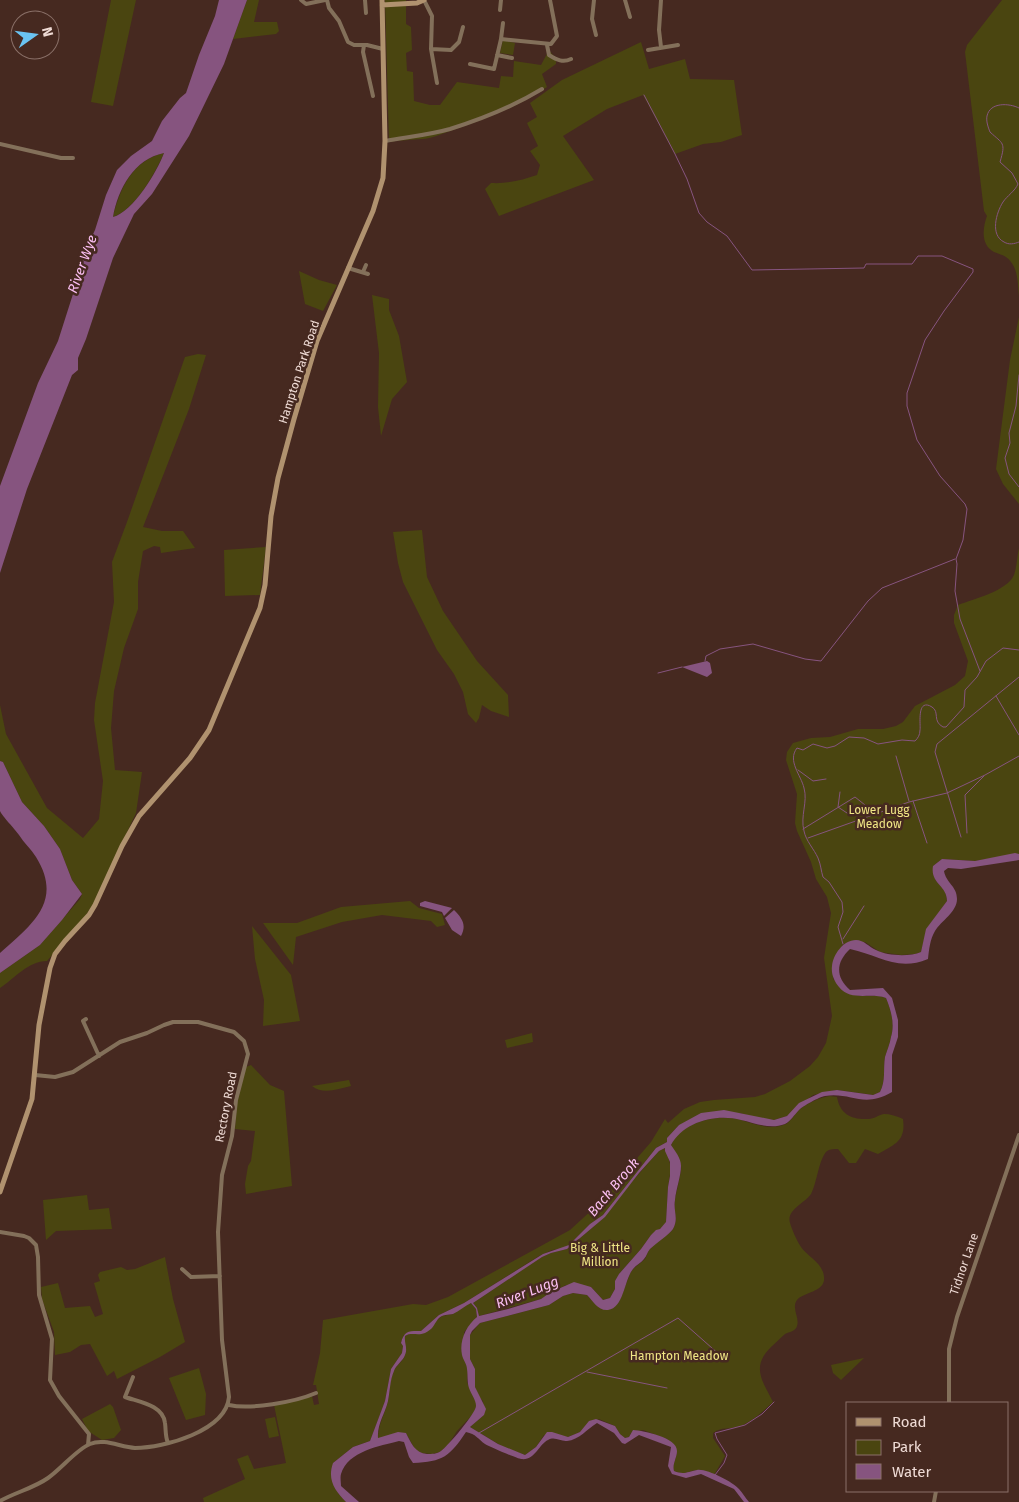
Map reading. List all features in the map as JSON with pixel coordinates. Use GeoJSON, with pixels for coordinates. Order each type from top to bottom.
{"type":"FeatureCollection","features":[{"type":"Feature","properties":{"kind":"main road"},"geometry":{"type":"LineString","coordinates":[[382,3],[417,3],[424,0]]}},
{"type":"Feature","properties":{"kind":"main road","name":"Hampton Park Road"},"geometry":{"type":"LineString","coordinates":[[0,1192],[32,1099],[39,1026],[50,968],[55,954],[95,905],[122,846],[139,816],[199,744],[217,714],[260,608],[266,585],[271,516],[285,451],[317,341],[380,190],[384,169],[385,141],[382,3]]}},
{"type":"Feature","properties":{"kind":"street"},"geometry":{"type":"LineString","coordinates":[[301,0],[306,4],[326,0],[329,8],[339,21],[348,42],[354,45],[383,49]]}},
{"type":"Feature","properties":{"kind":"street"},"geometry":{"type":"LineString","coordinates":[[365,0],[366,13]]}},
{"type":"Feature","properties":{"kind":"street"},"geometry":{"type":"LineString","coordinates":[[424,0],[432,16],[431,49],[437,83]]}},
{"type":"Feature","properties":{"kind":"street"},"geometry":{"type":"LineString","coordinates":[[500,10],[501,0]]}},
{"type":"Feature","properties":{"kind":"street"},"geometry":{"type":"LineString","coordinates":[[501,39],[547,45],[554,42],[557,36],[550,0]]}},
{"type":"Feature","properties":{"kind":"street"},"geometry":{"type":"LineString","coordinates":[[594,0],[592,19],[596,35]]}},
{"type":"Feature","properties":{"kind":"street"},"geometry":{"type":"LineString","coordinates":[[624,0],[630,17]]}},
{"type":"Feature","properties":{"kind":"street"},"geometry":{"type":"LineString","coordinates":[[661,47],[659,30],[662,0]]}},
{"type":"Feature","properties":{"kind":"street"},"geometry":{"type":"LineString","coordinates":[[470,64],[494,69],[503,23]]}},
{"type":"Feature","properties":{"kind":"street"},"geometry":{"type":"LineString","coordinates":[[431,49],[450,50],[459,42],[463,27]]}},
{"type":"Feature","properties":{"kind":"street"},"geometry":{"type":"LineString","coordinates":[[364,45],[363,52],[373,96]]}},
{"type":"Feature","properties":{"kind":"street"},"geometry":{"type":"LineString","coordinates":[[547,45],[549,55],[555,59],[566,61],[571,59]]}},
{"type":"Feature","properties":{"kind":"street"},"geometry":{"type":"LineString","coordinates":[[648,50],[678,45]]}},
{"type":"Feature","properties":{"kind":"street"},"geometry":{"type":"LineString","coordinates":[[497,55],[512,58]]}},
{"type":"Feature","properties":{"kind":"street"},"geometry":{"type":"LineString","coordinates":[[385,141],[450,129],[484,118],[528,98],[542,89]]}},
{"type":"Feature","properties":{"kind":"street"},"geometry":{"type":"LineString","coordinates":[[0,144],[61,158],[73,158]]}},
{"type":"Feature","properties":{"kind":"street"},"geometry":{"type":"LineString","coordinates":[[363,272],[366,265]]}},
{"type":"Feature","properties":{"kind":"street"},"geometry":{"type":"LineString","coordinates":[[348,268],[368,274]]}},
{"type":"Feature","properties":{"kind":"street"},"geometry":{"type":"LineString","coordinates":[[83,1021],[100,1056]]}},
{"type":"Feature","properties":{"kind":"street","name":"Rectory Road"},"geometry":{"type":"LineString","coordinates":[[35,1076],[55,1077],[73,1072],[120,1042],[173,1022],[198,1022],[227,1030],[238,1035],[246,1045],[248,1054],[236,1100],[232,1136],[222,1175],[218,1232],[222,1340],[228,1383],[228,1404]]}},
{"type":"Feature","properties":{"kind":"street","name":"Tidnor Lane"},"geometry":{"type":"LineString","coordinates":[[949,1402],[949,1349],[954,1328],[1019,1135]]}},
{"type":"Feature","properties":{"kind":"street"},"geometry":{"type":"LineString","coordinates":[[0,1232],[24,1236],[36,1245],[39,1294],[52,1339],[50,1380],[59,1396],[89,1434],[99,1442]]}},
{"type":"Feature","properties":{"kind":"street"},"geometry":{"type":"LineString","coordinates":[[182,1269],[191,1277],[220,1276]]}},
{"type":"Feature","properties":{"kind":"street"},"geometry":{"type":"LineString","coordinates":[[132,1377],[125,1397],[154,1407],[162,1413],[168,1443]]}},
{"type":"Feature","properties":{"kind":"street"},"geometry":{"type":"LineString","coordinates":[[0,1501],[47,1479],[88,1445],[99,1442],[132,1448],[168,1443],[205,1429],[224,1412],[228,1404],[239,1407],[255,1406],[298,1399],[316,1393]]}},
{"type":"Feature","properties":{"kind":"street"},"geometry":{"type":"LineString","coordinates":[[88,1445],[89,1434]]}},
{"type":"Feature","properties":{"kind":"green space"},"geometry":{"type":"Polygon","coordinates":[[[111,0],[136,0],[113,106],[91,102],[111,0]]]}},
{"type":"Feature","properties":{"kind":"green space"},"geometry":{"type":"Polygon","coordinates":[[[247,0],[259,0],[254,22],[277,22],[279,31],[276,34],[233,39],[247,0]]]}},
{"type":"Feature","properties":{"kind":"green space"},"geometry":{"type":"Polygon","coordinates":[[[385,0],[406,0],[406,24],[411,27],[412,50],[406,53],[407,71],[413,72],[414,101],[430,105],[440,105],[457,82],[499,88],[501,76],[513,77],[514,61],[541,65],[549,50],[556,59],[556,64],[542,74],[547,87],[503,111],[440,135],[423,139],[389,142],[385,0]]]}},
{"type":"Feature","properties":{"kind":"green space"},"geometry":{"type":"Polygon","coordinates":[[[1002,0],[1019,0],[1019,296],[1015,268],[1007,258],[994,252],[986,245],[984,236],[984,225],[987,216],[984,211],[965,52],[967,45],[1002,0]]]}},
{"type":"Feature","properties":{"kind":"green space"},"geometry":{"type":"Polygon","coordinates":[[[503,40],[515,43],[513,55],[500,53],[503,40]]]}},
{"type":"Feature","properties":{"kind":"green space"},"geometry":{"type":"Polygon","coordinates":[[[641,42],[649,69],[685,59],[690,79],[734,80],[742,135],[721,142],[703,144],[675,154],[643,95],[607,109],[563,136],[594,180],[499,216],[485,189],[491,183],[515,181],[537,175],[540,165],[530,151],[538,146],[527,123],[537,117],[530,103],[562,80],[641,42]]]}},
{"type":"Feature","properties":{"kind":"green space"},"geometry":{"type":"Polygon","coordinates":[[[164,153],[150,180],[136,199],[129,207],[113,217],[124,186],[136,169],[144,162],[164,153]]]}},
{"type":"Feature","properties":{"kind":"green space"},"geometry":{"type":"Polygon","coordinates":[[[299,271],[319,280],[337,285],[323,311],[305,304],[299,271]]]}},
{"type":"Feature","properties":{"kind":"green space"},"geometry":{"type":"Polygon","coordinates":[[[372,295],[389,299],[389,310],[399,336],[407,382],[392,399],[381,436],[378,407],[379,353],[372,295]]]}},
{"type":"Feature","properties":{"kind":"green space"},"geometry":{"type":"Polygon","coordinates":[[[1019,317],[1019,504],[1003,484],[996,469],[1010,360],[1019,317]]]}},
{"type":"Feature","properties":{"kind":"green space"},"geometry":{"type":"Polygon","coordinates":[[[198,354],[206,355],[189,409],[143,527],[162,531],[183,531],[195,548],[161,553],[160,547],[154,546],[143,551],[138,582],[138,609],[124,648],[114,691],[111,728],[115,770],[142,772],[136,813],[94,903],[84,918],[47,961],[27,967],[0,988],[0,973],[40,945],[80,899],[82,894],[72,880],[60,849],[44,826],[22,802],[3,762],[0,761],[0,705],[6,734],[47,808],[83,838],[99,819],[103,781],[94,720],[95,703],[114,602],[112,562],[185,357],[198,354]]]}},
{"type":"Feature","properties":{"kind":"green space"},"geometry":{"type":"Polygon","coordinates":[[[422,530],[427,577],[443,611],[477,661],[508,695],[509,717],[491,711],[482,705],[476,723],[468,714],[463,692],[454,674],[437,650],[403,582],[393,532],[422,530]]]}},
{"type":"Feature","properties":{"kind":"green space"},"geometry":{"type":"Polygon","coordinates":[[[266,547],[260,595],[225,596],[224,550],[266,547]]]}},
{"type":"Feature","properties":{"kind":"green space","name":"Lower Lugg Meadow"},"geometry":{"type":"Polygon","coordinates":[[[1019,548],[1019,854],[975,861],[942,859],[933,866],[936,881],[945,890],[947,901],[927,929],[921,952],[901,955],[880,952],[865,942],[843,944],[833,979],[859,996],[886,998],[891,1012],[892,1032],[885,1057],[884,1079],[880,1092],[873,1095],[837,1090],[813,1095],[787,1116],[774,1120],[740,1113],[679,1125],[667,1138],[667,1142],[656,1148],[603,1215],[590,1224],[566,1248],[552,1250],[539,1256],[464,1303],[439,1315],[421,1331],[404,1335],[401,1343],[403,1346],[402,1353],[391,1369],[385,1401],[370,1441],[353,1447],[333,1463],[338,1493],[346,1502],[204,1502],[203,1498],[245,1479],[237,1459],[248,1455],[254,1469],[286,1463],[274,1405],[312,1396],[314,1405],[319,1404],[316,1385],[313,1385],[320,1353],[323,1320],[413,1304],[426,1305],[448,1297],[570,1230],[594,1208],[651,1142],[665,1119],[668,1123],[684,1109],[700,1102],[755,1097],[765,1094],[790,1081],[810,1066],[818,1057],[826,1043],[832,1016],[824,958],[831,913],[827,897],[816,879],[811,862],[797,831],[795,823],[797,794],[786,760],[787,752],[793,743],[811,738],[830,737],[858,729],[883,729],[896,726],[903,722],[915,706],[955,685],[965,676],[968,661],[954,623],[954,615],[958,605],[1005,586],[1014,575],[1019,548]]]}},
{"type":"Feature","properties":{"kind":"green space"},"geometry":{"type":"Polygon","coordinates":[[[410,901],[419,908],[442,914],[445,925],[437,927],[431,921],[382,915],[342,922],[296,937],[293,965],[263,923],[297,923],[341,907],[410,901]]]}},
{"type":"Feature","properties":{"kind":"green space"},"geometry":{"type":"Polygon","coordinates":[[[252,926],[291,975],[300,1021],[263,1026],[264,1000],[255,959],[252,926]]]}},
{"type":"Feature","properties":{"kind":"green space"},"geometry":{"type":"Polygon","coordinates":[[[532,1033],[533,1042],[507,1048],[505,1040],[532,1033]]]}},
{"type":"Feature","properties":{"kind":"green space"},"geometry":{"type":"Polygon","coordinates":[[[251,1065],[270,1085],[284,1091],[292,1186],[246,1194],[245,1184],[248,1166],[251,1161],[255,1131],[235,1129],[237,1103],[246,1067],[251,1065]]]}},
{"type":"Feature","properties":{"kind":"green space"},"geometry":{"type":"Polygon","coordinates":[[[349,1080],[351,1086],[336,1090],[326,1091],[312,1086],[349,1080]]]}},
{"type":"Feature","properties":{"kind":"green space","name":"Hampton Meadow"},"geometry":{"type":"Polygon","coordinates":[[[830,1096],[837,1097],[838,1103],[844,1112],[852,1117],[869,1119],[884,1114],[894,1115],[903,1119],[903,1132],[898,1141],[878,1154],[865,1149],[856,1163],[849,1163],[838,1149],[827,1151],[822,1159],[811,1194],[793,1210],[790,1223],[796,1239],[804,1251],[821,1268],[824,1282],[818,1289],[797,1300],[795,1303],[798,1323],[796,1328],[785,1334],[771,1347],[761,1361],[760,1374],[773,1402],[745,1424],[713,1433],[713,1438],[725,1456],[714,1475],[700,1470],[684,1473],[674,1471],[673,1467],[677,1453],[667,1439],[643,1430],[631,1433],[629,1437],[625,1438],[615,1426],[599,1419],[580,1432],[568,1437],[544,1435],[536,1447],[525,1455],[505,1448],[470,1427],[484,1415],[483,1401],[478,1396],[475,1387],[475,1369],[470,1359],[470,1335],[480,1323],[549,1305],[563,1296],[573,1293],[587,1295],[604,1309],[615,1306],[621,1298],[632,1270],[645,1259],[648,1251],[670,1232],[675,1225],[675,1200],[681,1166],[671,1146],[676,1136],[682,1130],[698,1122],[716,1118],[733,1118],[769,1127],[780,1126],[788,1123],[805,1105],[830,1096]]]}},
{"type":"Feature","properties":{"kind":"green space","name":"Big & Little Million"},"geometry":{"type":"Polygon","coordinates":[[[666,1148],[671,1168],[666,1223],[651,1235],[619,1274],[615,1289],[610,1298],[603,1300],[591,1287],[566,1285],[541,1299],[479,1316],[477,1308],[473,1303],[542,1257],[567,1249],[605,1217],[618,1198],[650,1161],[659,1151],[666,1148]]]}},
{"type":"Feature","properties":{"kind":"green space"},"geometry":{"type":"Polygon","coordinates":[[[87,1195],[89,1210],[109,1208],[112,1229],[56,1231],[46,1240],[43,1200],[87,1195]]]}},
{"type":"Feature","properties":{"kind":"green space"},"geometry":{"type":"Polygon","coordinates":[[[165,1257],[173,1299],[185,1342],[117,1379],[114,1371],[107,1376],[90,1344],[81,1345],[70,1352],[55,1355],[54,1332],[42,1299],[41,1287],[58,1283],[65,1308],[90,1306],[95,1317],[103,1314],[94,1283],[100,1281],[98,1275],[100,1272],[121,1267],[127,1270],[135,1269],[165,1257]]]}},
{"type":"Feature","properties":{"kind":"green space"},"geometry":{"type":"Polygon","coordinates":[[[471,1303],[476,1309],[477,1318],[464,1332],[468,1369],[467,1382],[477,1404],[474,1413],[440,1452],[432,1454],[416,1451],[406,1433],[378,1439],[380,1424],[388,1401],[392,1375],[405,1355],[405,1336],[421,1334],[442,1316],[453,1314],[471,1303]]]}},
{"type":"Feature","properties":{"kind":"green space"},"geometry":{"type":"Polygon","coordinates":[[[864,1358],[841,1380],[833,1373],[831,1365],[864,1358]]]}},
{"type":"Feature","properties":{"kind":"green space"},"geometry":{"type":"Polygon","coordinates":[[[199,1368],[206,1394],[205,1415],[186,1420],[169,1378],[199,1368]]]}},
{"type":"Feature","properties":{"kind":"green space"},"geometry":{"type":"Polygon","coordinates":[[[110,1404],[113,1407],[121,1430],[114,1438],[102,1440],[88,1431],[82,1419],[110,1404]]]}},
{"type":"Feature","properties":{"kind":"green space"},"geometry":{"type":"Polygon","coordinates":[[[275,1417],[279,1436],[269,1438],[265,1419],[275,1417]]]}},
{"type":"Feature","properties":{"kind":"water","name":"River Wye"},"geometry":{"type":"Polygon","coordinates":[[[219,0],[247,0],[224,64],[189,136],[152,194],[134,214],[113,258],[78,358],[78,370],[72,375],[27,489],[0,573],[0,486],[38,383],[58,341],[73,294],[78,266],[95,230],[106,195],[117,170],[131,156],[152,141],[162,121],[186,93],[215,16],[219,0]],[[164,153],[153,156],[144,162],[129,177],[115,206],[113,217],[121,214],[136,200],[161,161],[164,153]]]}},
{"type":"Feature","properties":{"kind":"water"},"geometry":{"type":"Polygon","coordinates":[[[707,661],[710,663],[712,673],[707,677],[682,667],[707,661]]]}},
{"type":"Feature","properties":{"kind":"water"},"geometry":{"type":"Polygon","coordinates":[[[0,761],[3,762],[22,802],[44,826],[60,849],[72,880],[82,894],[40,945],[0,973],[0,953],[23,933],[40,911],[45,900],[47,887],[44,873],[36,857],[0,811],[0,761]]]}},
{"type":"Feature","properties":{"kind":"water"},"geometry":{"type":"Polygon","coordinates":[[[1015,853],[1019,854],[1019,860],[961,869],[948,868],[944,871],[957,895],[957,899],[952,912],[933,934],[928,959],[917,963],[897,963],[850,949],[840,964],[840,975],[850,990],[883,988],[892,998],[898,1020],[898,1037],[892,1055],[892,1092],[882,1097],[865,1100],[834,1095],[825,1096],[804,1106],[789,1121],[779,1126],[768,1126],[731,1118],[721,1118],[701,1121],[683,1130],[671,1145],[681,1163],[675,1200],[675,1225],[671,1231],[650,1249],[645,1258],[633,1269],[621,1299],[613,1308],[608,1310],[601,1309],[587,1295],[573,1293],[563,1296],[549,1305],[480,1323],[470,1335],[470,1359],[475,1369],[475,1387],[486,1409],[484,1415],[470,1427],[498,1444],[525,1455],[536,1447],[547,1432],[568,1437],[580,1432],[589,1421],[596,1419],[615,1426],[625,1438],[629,1437],[633,1430],[652,1433],[666,1438],[676,1446],[674,1471],[683,1473],[701,1470],[713,1473],[736,1486],[749,1502],[744,1502],[734,1489],[701,1474],[686,1478],[672,1474],[668,1466],[671,1447],[639,1435],[625,1444],[614,1433],[597,1423],[571,1440],[548,1440],[533,1455],[526,1459],[521,1459],[491,1447],[475,1435],[466,1432],[450,1452],[432,1461],[413,1463],[404,1442],[399,1441],[374,1448],[357,1455],[345,1466],[341,1475],[341,1486],[359,1502],[346,1502],[333,1485],[331,1469],[333,1463],[353,1447],[370,1441],[385,1401],[391,1369],[402,1353],[403,1346],[401,1343],[406,1333],[421,1331],[439,1315],[464,1303],[543,1254],[569,1245],[590,1224],[603,1215],[656,1148],[667,1142],[667,1138],[679,1125],[701,1113],[724,1110],[774,1120],[787,1116],[799,1103],[822,1092],[837,1090],[873,1095],[880,1092],[884,1079],[885,1057],[892,1032],[892,1017],[886,998],[844,992],[837,985],[832,975],[834,957],[843,945],[856,940],[862,941],[886,954],[905,955],[921,952],[926,929],[947,901],[944,891],[934,877],[933,866],[942,859],[975,861],[1015,853]],[[665,1148],[659,1151],[639,1173],[605,1217],[567,1249],[542,1257],[473,1303],[477,1308],[479,1316],[541,1299],[551,1292],[574,1282],[591,1287],[603,1300],[610,1298],[615,1289],[615,1281],[619,1274],[651,1235],[666,1222],[670,1162],[665,1148]],[[471,1303],[453,1314],[443,1315],[425,1333],[405,1336],[406,1352],[393,1374],[378,1438],[398,1432],[406,1433],[419,1452],[427,1454],[436,1453],[449,1443],[472,1415],[476,1404],[468,1386],[467,1367],[461,1350],[464,1334],[477,1317],[476,1309],[471,1303]]]}},
{"type":"Feature","properties":{"kind":"water"},"geometry":{"type":"Polygon","coordinates":[[[425,901],[452,908],[444,916],[442,912],[420,906],[420,903],[425,901]]]}},
{"type":"Feature","properties":{"kind":"water"},"geometry":{"type":"Polygon","coordinates":[[[454,910],[464,925],[461,936],[452,930],[445,918],[454,910]]]}},
{"type":"Feature","properties":{"kind":"waterway"},"geometry":{"type":"LineString","coordinates":[[644,95],[687,179],[699,213],[707,222],[727,236],[752,270],[864,268],[866,264],[912,264],[918,256],[942,256],[973,269],[973,272],[925,340],[907,393],[907,406],[917,440],[940,476],[965,504],[967,509],[963,540],[956,559],[955,591],[960,619],[980,671]]}},
{"type":"Feature","properties":{"kind":"waterway"},"geometry":{"type":"LineString","coordinates":[[1019,108],[1010,105],[996,106],[989,111],[987,118],[990,132],[1003,147],[1000,162],[1012,173],[1018,184],[1003,202],[998,212],[997,234],[1006,243],[1019,242]]}},
{"type":"Feature","properties":{"kind":"waterway"},"geometry":{"type":"LineString","coordinates":[[1019,375],[1016,406],[1009,433],[1010,443],[1005,458],[1009,474],[1019,487]]}},
{"type":"Feature","properties":{"kind":"waterway"},"geometry":{"type":"LineString","coordinates":[[705,661],[706,656],[720,649],[753,644],[805,659],[821,661],[868,601],[882,588],[955,559]]}},
{"type":"Feature","properties":{"kind":"waterway"},"geometry":{"type":"LineString","coordinates":[[843,944],[838,927],[843,912],[842,902],[829,882],[823,877],[818,858],[804,831],[805,793],[794,763],[794,753],[797,748],[803,750],[813,744],[827,748],[835,746],[849,737],[864,738],[878,744],[902,740],[915,741],[920,733],[921,709],[927,705],[936,711],[940,725],[946,727],[964,707],[965,690],[977,677],[986,661],[1003,648],[1019,650]]}},
{"type":"Feature","properties":{"kind":"waterway"},"geometry":{"type":"LineString","coordinates":[[658,673],[682,667]]}},
{"type":"Feature","properties":{"kind":"waterway"},"geometry":{"type":"LineString","coordinates":[[961,837],[935,752],[937,744],[1019,677]]}},
{"type":"Feature","properties":{"kind":"waterway"},"geometry":{"type":"LineString","coordinates":[[996,696],[1019,735]]}},
{"type":"Feature","properties":{"kind":"waterway"},"geometry":{"type":"LineString","coordinates":[[896,756],[909,801]]}},
{"type":"Feature","properties":{"kind":"waterway"},"geometry":{"type":"LineString","coordinates":[[808,838],[909,802],[947,793],[1019,756]]}},
{"type":"Feature","properties":{"kind":"waterway"},"geometry":{"type":"LineString","coordinates":[[798,770],[813,781],[826,779]]}},
{"type":"Feature","properties":{"kind":"waterway"},"geometry":{"type":"LineString","coordinates":[[967,833],[965,795],[984,776]]}},
{"type":"Feature","properties":{"kind":"waterway"},"geometry":{"type":"LineString","coordinates":[[840,792],[838,807],[850,815]]}},
{"type":"Feature","properties":{"kind":"waterway"},"geometry":{"type":"LineString","coordinates":[[803,829],[855,797],[865,805]]}},
{"type":"Feature","properties":{"kind":"waterway"},"geometry":{"type":"LineString","coordinates":[[913,801],[927,843]]}},
{"type":"Feature","properties":{"kind":"waterway"},"geometry":{"type":"LineString","coordinates":[[843,939],[864,906]]}},
{"type":"Feature","properties":{"kind":"waterway"},"geometry":{"type":"LineString","coordinates":[[479,1433],[678,1318],[721,1356]]}},
{"type":"Feature","properties":{"kind":"waterway"},"geometry":{"type":"LineString","coordinates":[[587,1372],[667,1388]]}},
{"type":"Feature","properties":{"kind":"waterway"},"geometry":{"type":"LineString","coordinates":[[715,1475],[724,1463],[727,1455],[715,1433],[745,1425],[762,1414],[774,1402]]}},
{"type":"Feature","properties":{"kind":"water label","name":"Back Brook"},"geometry":{"type":"Point","coordinates":[613,1187]}},
{"type":"Feature","properties":{"kind":"water label","name":"River Lugg"},"geometry":{"type":"Point","coordinates":[527,1292]}}]}
